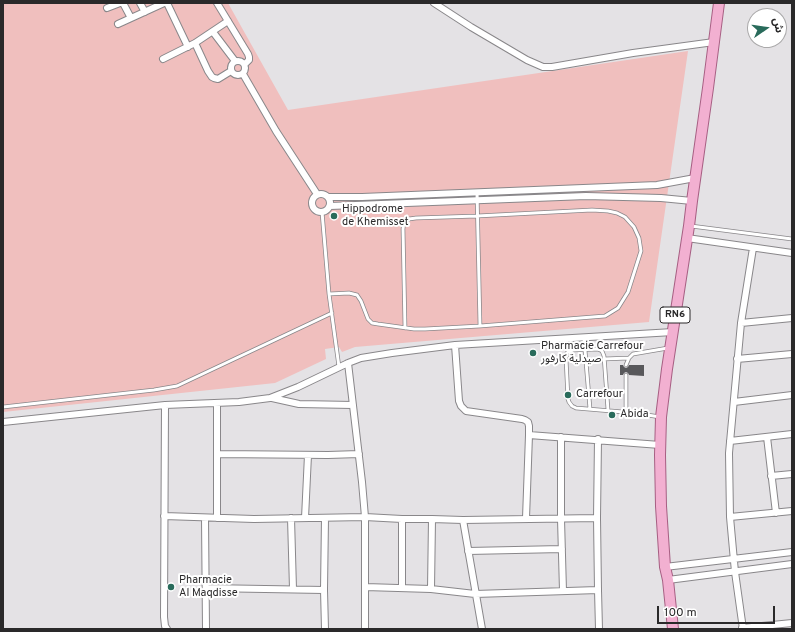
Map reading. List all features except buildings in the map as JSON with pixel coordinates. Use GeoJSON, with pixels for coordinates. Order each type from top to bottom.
{"type":"FeatureCollection","features":[{"type":"Feature","properties":{"kind":"main road","name":"RN6"},"geometry":{"type":"LineString","coordinates":[[673,629],[668,580],[665,567],[661,506],[661,417],[672,332],[689,226],[719,3]]}},
{"type":"Feature","properties":{"kind":"street"},"geometry":{"type":"LineString","coordinates":[[108,8],[122,3],[131,18]]}},
{"type":"Feature","properties":{"kind":"street"},"geometry":{"type":"LineString","coordinates":[[140,3],[144,12]]}},
{"type":"Feature","properties":{"kind":"street"},"geometry":{"type":"LineString","coordinates":[[118,24],[166,3],[188,47]]}},
{"type":"Feature","properties":{"kind":"street"},"geometry":{"type":"LineString","coordinates":[[217,3],[249,57],[249,60],[245,64],[243,74],[276,131],[317,194]]}},
{"type":"Feature","properties":{"kind":"street"},"geometry":{"type":"LineString","coordinates":[[434,3],[471,28],[544,68],[633,53],[714,42]]}},
{"type":"Feature","properties":{"kind":"street"},"geometry":{"type":"LineString","coordinates":[[163,59],[188,47],[228,21]]}},
{"type":"Feature","properties":{"kind":"street"},"geometry":{"type":"LineString","coordinates":[[213,32],[235,61]]}},
{"type":"Feature","properties":{"kind":"street"},"geometry":{"type":"LineString","coordinates":[[194,43],[208,70],[214,78],[218,79],[232,71]]}},
{"type":"Feature","properties":{"kind":"street"},"geometry":{"type":"LineString","coordinates":[[243,74],[235,75],[231,66],[233,62],[240,60],[245,64]]}},
{"type":"Feature","properties":{"kind":"street"},"geometry":{"type":"LineString","coordinates":[[692,201],[661,198],[586,196],[330,206],[327,210],[322,212],[315,209],[312,205],[312,200],[317,194],[323,194],[328,197],[362,197],[657,185],[695,178]]}},
{"type":"Feature","properties":{"kind":"street"},"geometry":{"type":"LineString","coordinates":[[328,197],[330,206]]}},
{"type":"Feature","properties":{"kind":"street"},"geometry":{"type":"LineString","coordinates":[[687,238],[792,253]]}},
{"type":"Feature","properties":{"kind":"street"},"geometry":{"type":"LineString","coordinates":[[753,248],[741,324],[729,453],[730,517],[735,572],[742,629],[792,623]]}},
{"type":"Feature","properties":{"kind":"street"},"geometry":{"type":"LineString","coordinates":[[741,324],[792,318]]}},
{"type":"Feature","properties":{"kind":"street"},"geometry":{"type":"LineString","coordinates":[[3,422],[165,404],[239,402],[270,398],[298,387],[348,363],[361,358],[373,356],[455,345],[672,332]]}},
{"type":"Feature","properties":{"kind":"street"},"geometry":{"type":"LineString","coordinates":[[455,345],[459,401],[461,406],[466,411],[525,420],[528,422],[529,435],[526,518]]}},
{"type":"Feature","properties":{"kind":"street"},"geometry":{"type":"LineString","coordinates":[[737,359],[792,354]]}},
{"type":"Feature","properties":{"kind":"street"},"geometry":{"type":"LineString","coordinates":[[348,363],[365,517],[364,629]]}},
{"type":"Feature","properties":{"kind":"street"},"geometry":{"type":"LineString","coordinates":[[734,402],[792,395]]}},
{"type":"Feature","properties":{"kind":"street"},"geometry":{"type":"LineString","coordinates":[[270,398],[299,404],[353,404]]}},
{"type":"Feature","properties":{"kind":"street"},"geometry":{"type":"LineString","coordinates":[[217,403],[217,518]]}},
{"type":"Feature","properties":{"kind":"street"},"geometry":{"type":"LineString","coordinates":[[165,404],[164,618],[167,629]]}},
{"type":"Feature","properties":{"kind":"street"},"geometry":{"type":"LineString","coordinates":[[730,441],[792,434]]}},
{"type":"Feature","properties":{"kind":"street"},"geometry":{"type":"LineString","coordinates":[[529,435],[561,436],[660,445]]}},
{"type":"Feature","properties":{"kind":"street"},"geometry":{"type":"LineString","coordinates":[[561,436],[563,591]]}},
{"type":"Feature","properties":{"kind":"street"},"geometry":{"type":"LineString","coordinates":[[767,437],[776,513]]}},
{"type":"Feature","properties":{"kind":"street"},"geometry":{"type":"LineString","coordinates":[[598,439],[597,518],[600,629]]}},
{"type":"Feature","properties":{"kind":"street"},"geometry":{"type":"LineString","coordinates":[[217,454],[359,454]]}},
{"type":"Feature","properties":{"kind":"street"},"geometry":{"type":"LineString","coordinates":[[305,518],[308,455]]}},
{"type":"Feature","properties":{"kind":"street"},"geometry":{"type":"LineString","coordinates":[[771,476],[792,474]]}},
{"type":"Feature","properties":{"kind":"street"},"geometry":{"type":"LineString","coordinates":[[730,517],[792,510]]}},
{"type":"Feature","properties":{"kind":"street"},"geometry":{"type":"LineString","coordinates":[[164,516],[205,518],[365,517],[463,520],[597,518]]}},
{"type":"Feature","properties":{"kind":"street"},"geometry":{"type":"LineString","coordinates":[[205,518],[206,629]]}},
{"type":"Feature","properties":{"kind":"street"},"geometry":{"type":"LineString","coordinates":[[291,518],[293,589]]}},
{"type":"Feature","properties":{"kind":"street"},"geometry":{"type":"LineString","coordinates":[[325,518],[325,629]]}},
{"type":"Feature","properties":{"kind":"street"},"geometry":{"type":"LineString","coordinates":[[402,519],[402,588]]}},
{"type":"Feature","properties":{"kind":"street"},"geometry":{"type":"LineString","coordinates":[[431,588],[432,519]]}},
{"type":"Feature","properties":{"kind":"street"},"geometry":{"type":"LineString","coordinates":[[463,520],[482,629]]}},
{"type":"Feature","properties":{"kind":"street"},"geometry":{"type":"LineString","coordinates":[[468,551],[562,549]]}},
{"type":"Feature","properties":{"kind":"street"},"geometry":{"type":"LineString","coordinates":[[665,567],[792,552]]}},
{"type":"Feature","properties":{"kind":"street"},"geometry":{"type":"LineString","coordinates":[[668,580],[792,564]]}},
{"type":"Feature","properties":{"kind":"street"},"geometry":{"type":"LineString","coordinates":[[365,587],[431,588],[475,594],[598,590]]}},
{"type":"Feature","properties":{"kind":"street"},"geometry":{"type":"LineString","coordinates":[[206,588],[324,590]]}},
{"type":"Feature","properties":{"kind":"lane"},"geometry":{"type":"LineString","coordinates":[[477,192],[480,326]]}},
{"type":"Feature","properties":{"kind":"lane"},"geometry":{"type":"LineString","coordinates":[[329,294],[349,293],[357,295],[368,319],[372,323],[405,328],[425,329],[480,326],[605,316],[618,308],[628,292],[641,251],[634,227],[625,217],[617,213],[592,210],[409,219],[404,222],[403,229],[405,328]]}},
{"type":"Feature","properties":{"kind":"lane"},"geometry":{"type":"LineString","coordinates":[[322,212],[329,294],[339,367]]}},
{"type":"Feature","properties":{"kind":"lane"},"geometry":{"type":"LineString","coordinates":[[689,226],[792,239]]}},
{"type":"Feature","properties":{"kind":"lane"},"geometry":{"type":"LineString","coordinates":[[3,407],[154,390],[176,386],[332,313]]}},
{"type":"Feature","properties":{"kind":"lane"},"geometry":{"type":"LineString","coordinates":[[584,338],[590,409]]}},
{"type":"Feature","properties":{"kind":"lane"},"geometry":{"type":"LineString","coordinates":[[626,365],[629,358],[633,354],[670,348]]}},
{"type":"Feature","properties":{"kind":"lane"},"geometry":{"type":"LineString","coordinates":[[608,410],[604,353],[598,349],[570,351],[567,353],[568,400],[574,408],[608,410],[661,417]]}},
{"type":"Feature","properties":{"kind":"lane"},"geometry":{"type":"LineString","coordinates":[[604,359],[629,358]]}},
{"type":"Feature","properties":{"kind":"lane"},"geometry":{"type":"LineString","coordinates":[[626,375],[626,412]]}},
{"type":"Feature","properties":{"kind":"shaded area","name":"Hippodrome de Khemisset"},"geometry":{"type":"Polygon","coordinates":[[[3,3],[228,3],[288,110],[688,51],[649,322],[355,347],[342,352],[339,347],[325,349],[326,359],[275,383],[3,412],[3,3]]]}},
{"type":"Feature","properties":{"kind":"place","name":"Hippodrome de Khemisset"},"geometry":{"type":"Point","coordinates":[334,216]}},
{"type":"Feature","properties":{"kind":"place","name":"Pharmacie Carrefour صيدلية كارفور"},"geometry":{"type":"Point","coordinates":[533,353]}},
{"type":"Feature","properties":{"kind":"place","name":"Carrefour"},"geometry":{"type":"Point","coordinates":[568,395]}},
{"type":"Feature","properties":{"kind":"place","name":"Abida"},"geometry":{"type":"Point","coordinates":[612,415]}},
{"type":"Feature","properties":{"kind":"place","name":"Pharmacie Al Maqdisse"},"geometry":{"type":"Point","coordinates":[171,587]}}]}
